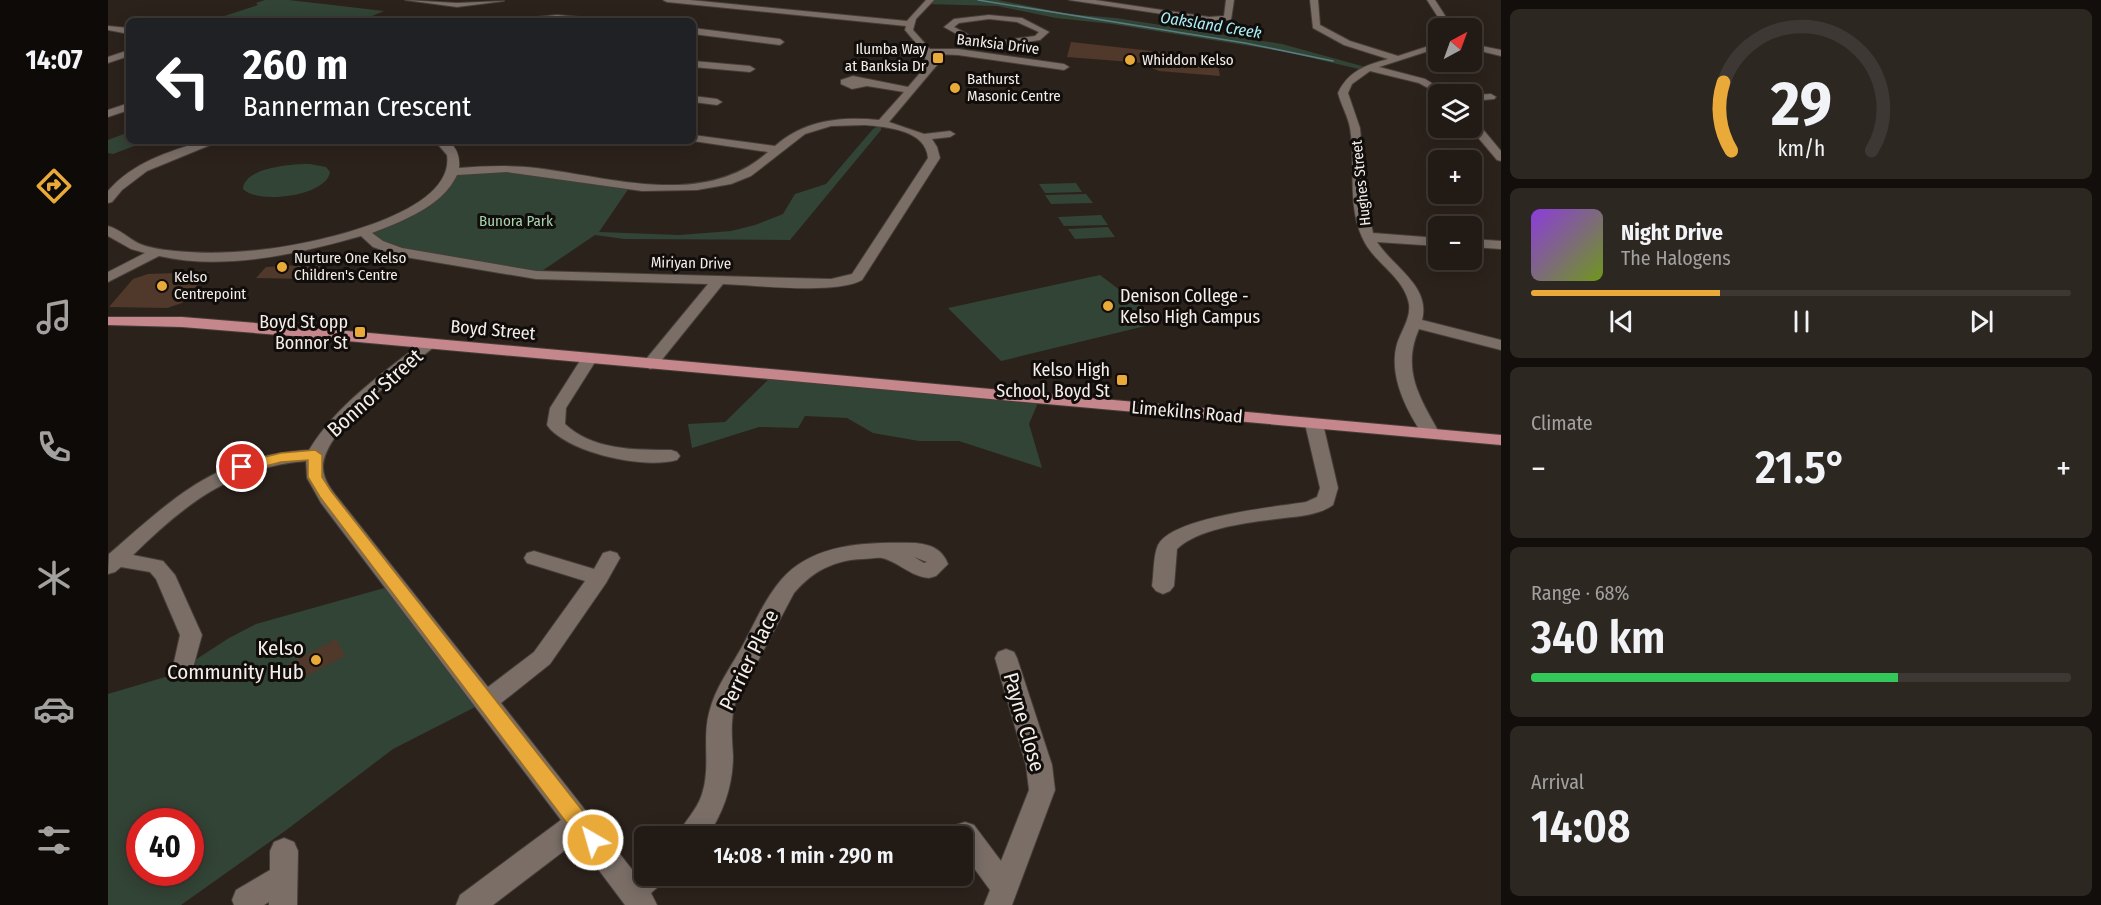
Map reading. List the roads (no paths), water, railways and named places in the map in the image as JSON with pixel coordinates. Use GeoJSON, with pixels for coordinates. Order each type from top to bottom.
{"type":"FeatureCollection","features":[{"type":"Feature","properties":{"kind":"main road","name":"Boyd Street"},"geometry":{"type":"LineString","coordinates":[[108,321],[182,322],[874,384]]}},
{"type":"Feature","properties":{"kind":"main road","name":"Limekilns Road"},"geometry":{"type":"LineString","coordinates":[[874,384],[1501,440]]}},
{"type":"Feature","properties":{"kind":"street"},"geometry":{"type":"LineString","coordinates":[[409,0],[568,18]]}},
{"type":"Feature","properties":{"kind":"street"},"geometry":{"type":"LineString","coordinates":[[667,0],[909,24]]}},
{"type":"Feature","properties":{"kind":"street"},"geometry":{"type":"LineString","coordinates":[[746,8],[758,0]]}},
{"type":"Feature","properties":{"kind":"street"},"geometry":{"type":"LineString","coordinates":[[909,24],[930,0]]}},
{"type":"Feature","properties":{"kind":"street"},"geometry":{"type":"LineString","coordinates":[[1073,0],[1131,3],[1217,19],[1228,18],[1230,0]]}},
{"type":"Feature","properties":{"kind":"street"},"geometry":{"type":"LineString","coordinates":[[1314,0],[1317,26],[1328,34],[1401,59]]}},
{"type":"Feature","properties":{"kind":"street"},"geometry":{"type":"LineString","coordinates":[[1431,0],[1443,18]]}},
{"type":"Feature","properties":{"kind":"street"},"geometry":{"type":"LineString","coordinates":[[974,54],[983,46],[1037,38],[1045,32],[1019,20],[1004,17],[957,21],[948,25],[948,29],[983,46]]}},
{"type":"Feature","properties":{"kind":"street"},"geometry":{"type":"LineString","coordinates":[[881,124],[932,65],[927,51],[911,33],[909,24]]}},
{"type":"Feature","properties":{"kind":"street"},"geometry":{"type":"LineString","coordinates":[[108,28],[126,31]]}},
{"type":"Feature","properties":{"kind":"street"},"geometry":{"type":"LineString","coordinates":[[696,31],[780,42]]}},
{"type":"Feature","properties":{"kind":"street","name":"Hughes Street"},"geometry":{"type":"LineString","coordinates":[[1428,49],[1369,68],[1349,79],[1343,93],[1354,124],[1364,222],[1368,237],[1379,255],[1413,295],[1416,304],[1414,323],[1403,357],[1405,378],[1431,434]]}},
{"type":"Feature","properties":{"kind":"street"},"geometry":{"type":"LineString","coordinates":[[1482,49],[1501,53]]}},
{"type":"Feature","properties":{"kind":"street","name":"Banksia Drive"},"geometry":{"type":"LineString","coordinates":[[880,51],[974,54],[1064,67]]}},
{"type":"Feature","properties":{"kind":"street"},"geometry":{"type":"LineString","coordinates":[[108,60],[126,54]]}},
{"type":"Feature","properties":{"kind":"street"},"geometry":{"type":"LineString","coordinates":[[696,64],[750,69]]}},
{"type":"Feature","properties":{"kind":"street"},"geometry":{"type":"LineString","coordinates":[[1369,68],[1428,84]]}},
{"type":"Feature","properties":{"kind":"street"},"geometry":{"type":"LineString","coordinates":[[867,84],[911,90]]}},
{"type":"Feature","properties":{"kind":"street"},"geometry":{"type":"LineString","coordinates":[[1482,97],[1491,97]]}},
{"type":"Feature","properties":{"kind":"street"},"geometry":{"type":"LineString","coordinates":[[696,99],[717,102]]}},
{"type":"Feature","properties":{"kind":"street"},"geometry":{"type":"LineString","coordinates":[[108,114],[126,107]]}},
{"type":"Feature","properties":{"kind":"street"},"geometry":{"type":"LineString","coordinates":[[810,116],[824,124]]}},
{"type":"Feature","properties":{"kind":"street"},"geometry":{"type":"LineString","coordinates":[[452,172],[505,169],[642,189],[677,190],[707,186],[748,174],[766,163],[798,133],[824,124],[881,124],[922,136],[950,134]]}},
{"type":"Feature","properties":{"kind":"street"},"geometry":{"type":"LineString","coordinates":[[1482,134],[1501,158]]}},
{"type":"Feature","properties":{"kind":"street","name":"Miriyan Drive"},"geometry":{"type":"LineString","coordinates":[[363,232],[378,244],[399,252],[536,275],[831,283],[853,280],[934,158],[932,146],[922,136]]}},
{"type":"Feature","properties":{"kind":"street"},"geometry":{"type":"LineString","coordinates":[[696,138],[779,150]]}},
{"type":"Feature","properties":{"kind":"street"},"geometry":{"type":"LineString","coordinates":[[1486,139],[1501,140]]}},
{"type":"Feature","properties":{"kind":"street"},"geometry":{"type":"LineString","coordinates":[[108,199],[120,185],[144,169],[206,144]]}},
{"type":"Feature","properties":{"kind":"street"},"geometry":{"type":"LineString","coordinates":[[108,230],[131,245],[156,252],[205,257],[256,255],[314,246],[363,232],[408,213],[423,204],[446,184],[452,172],[454,156],[448,144]]}},
{"type":"Feature","properties":{"kind":"street"},"geometry":{"type":"LineString","coordinates":[[707,186],[719,199]]}},
{"type":"Feature","properties":{"kind":"street"},"geometry":{"type":"LineString","coordinates":[[1368,237],[1428,241]]}},
{"type":"Feature","properties":{"kind":"street"},"geometry":{"type":"LineString","coordinates":[[1482,244],[1501,245]]}},
{"type":"Feature","properties":{"kind":"street"},"geometry":{"type":"LineString","coordinates":[[108,278],[156,252]]}},
{"type":"Feature","properties":{"kind":"street"},"geometry":{"type":"LineString","coordinates":[[650,364],[719,280]]}},
{"type":"Feature","properties":{"kind":"street"},"geometry":{"type":"LineString","coordinates":[[1414,323],[1501,345]]}},
{"type":"Feature","properties":{"kind":"street","name":"Bonnor Street"},"geometry":{"type":"LineString","coordinates":[[429,344],[342,417],[321,443],[315,455],[315,477],[325,494],[579,823],[642,891]]}},
{"type":"Feature","properties":{"kind":"street"},"geometry":{"type":"LineString","coordinates":[[589,359],[558,408],[556,425],[562,434],[575,441],[612,451],[671,456]]}},
{"type":"Feature","properties":{"kind":"street"},"geometry":{"type":"LineString","coordinates":[[1163,586],[1165,552],[1174,538],[1242,518],[1314,507],[1326,500],[1329,488],[1314,424]]}},
{"type":"Feature","properties":{"kind":"street"},"geometry":{"type":"LineString","coordinates":[[112,563],[178,501],[208,482],[263,461],[315,455]]}},
{"type":"Feature","properties":{"kind":"street","name":"Perrier Place"},"geometry":{"type":"LineString","coordinates":[[697,826],[713,803],[718,785],[722,710],[784,589],[802,569],[829,556],[885,551]]}},
{"type":"Feature","properties":{"kind":"street"},"geometry":{"type":"LineString","coordinates":[[485,702],[542,658],[605,568],[534,558]]}},
{"type":"Feature","properties":{"kind":"street"},"geometry":{"type":"LineString","coordinates":[[112,563],[156,566],[165,575],[190,635],[185,662]]}},
{"type":"Feature","properties":{"kind":"street","name":"Payne Close"},"geometry":{"type":"LineString","coordinates":[[1001,896],[1042,790],[1039,765],[1006,658]]}},
{"type":"Feature","properties":{"kind":"street"},"geometry":{"type":"LineString","coordinates":[[470,905],[579,823]]}},
{"type":"Feature","properties":{"kind":"street","name":"Payne Close"},"geometry":{"type":"LineString","coordinates":[[973,848],[1001,896]]}},
{"type":"Feature","properties":{"kind":"street"},"geometry":{"type":"LineString","coordinates":[[246,900],[284,864],[283,905]]}},
{"type":"Feature","properties":{"kind":"waterway","name":"Oaksland Creek"},"geometry":{"type":"LineString","coordinates":[[978,0],[1245,43],[1333,61]]}},
{"type":"Feature","properties":{"kind":"place","name":"Ilumba Way at Banksia Dr"},"geometry":{"type":"Point","coordinates":[938,58]}},
{"type":"Feature","properties":{"kind":"place","name":"Whiddon Kelso"},"geometry":{"type":"Point","coordinates":[1130,60]}},
{"type":"Feature","properties":{"kind":"place","name":"Bathurst Masonic Centre"},"geometry":{"type":"Point","coordinates":[955,88]}},
{"type":"Feature","properties":{"kind":"place","name":"Nurture One Kelso Children's Centre"},"geometry":{"type":"Point","coordinates":[282,267]}},
{"type":"Feature","properties":{"kind":"place","name":"Kelso Centrepoint"},"geometry":{"type":"Point","coordinates":[162,286]}},
{"type":"Feature","properties":{"kind":"place","name":"Denison College - Kelso High Campus"},"geometry":{"type":"Point","coordinates":[1108,306]}},
{"type":"Feature","properties":{"kind":"place","name":"Boyd St opp Bonnor St"},"geometry":{"type":"Point","coordinates":[360,332]}},
{"type":"Feature","properties":{"kind":"place","name":"Kelso High School, Boyd St"},"geometry":{"type":"Point","coordinates":[1122,380]}},
{"type":"Feature","properties":{"kind":"place","name":"Kelso Community Hub"},"geometry":{"type":"Point","coordinates":[316,660]}},
{"type":"Feature","properties":{"kind":"park label","name":"Bunora Park"},"geometry":{"type":"Point","coordinates":[516,221]}}]}
